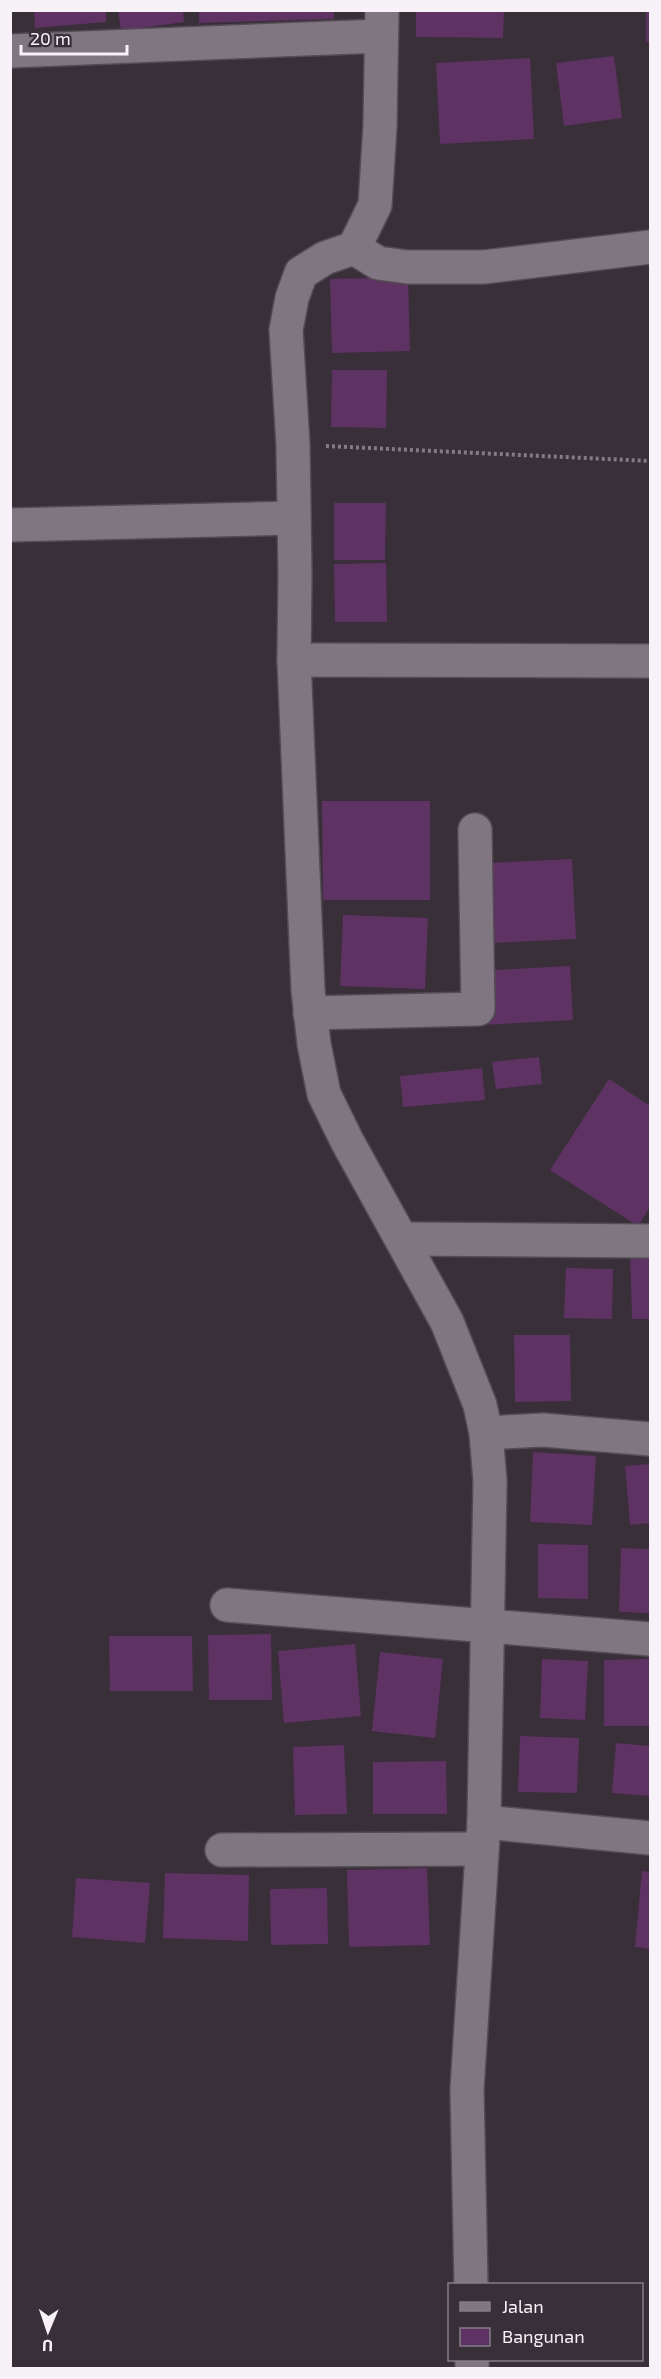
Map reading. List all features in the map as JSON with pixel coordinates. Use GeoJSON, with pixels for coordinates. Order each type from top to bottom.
{"type":"FeatureCollection","features":[{"type":"Feature","properties":{"kind":"street"},"geometry":{"type":"LineString","coordinates":[[10,51],[381,23],[380,126],[375,205],[366,228],[354,248],[325,258],[302,273],[292,298],[286,349],[292,445],[294,660],[310,1013],[324,1094],[347,1141],[447,1322],[480,1405],[486,1433],[490,1481],[489,1626],[483,1836],[467,2089],[471,2283]]}},
{"type":"Feature","properties":{"kind":"street"},"geometry":{"type":"LineString","coordinates":[[354,248],[378,263],[407,267],[484,267],[651,247]]}},
{"type":"Feature","properties":{"kind":"street"},"geometry":{"type":"LineString","coordinates":[[10,525],[293,518]]}},
{"type":"Feature","properties":{"kind":"street"},"geometry":{"type":"LineString","coordinates":[[294,660],[651,661]]}},
{"type":"Feature","properties":{"kind":"street"},"geometry":{"type":"LineString","coordinates":[[310,1013],[478,1009],[475,830]]}},
{"type":"Feature","properties":{"kind":"street"},"geometry":{"type":"LineString","coordinates":[[402,1239],[651,1241]]}},
{"type":"Feature","properties":{"kind":"street"},"geometry":{"type":"LineString","coordinates":[[486,1433],[543,1430],[651,1439]]}},
{"type":"Feature","properties":{"kind":"street"},"geometry":{"type":"LineString","coordinates":[[227,1605],[651,1639]]}},
{"type":"Feature","properties":{"kind":"street"},"geometry":{"type":"LineString","coordinates":[[222,1850],[483,1836],[651,1838]]}},
{"type":"Feature","properties":{"kind":"path"},"geometry":{"type":"LineString","coordinates":[[292,445],[651,461]]}},
{"type":"Feature","properties":{"kind":"building"},"geometry":{"type":"Polygon","coordinates":[[[34,10],[106,10],[106,22],[35,28],[34,10]]]}},
{"type":"Feature","properties":{"kind":"building"},"geometry":{"type":"Polygon","coordinates":[[[118,10],[183,10],[184,22],[121,31],[118,10]]]}},
{"type":"Feature","properties":{"kind":"building"},"geometry":{"type":"Polygon","coordinates":[[[199,10],[334,10],[334,19],[199,23],[199,10]]]}},
{"type":"Feature","properties":{"kind":"building"},"geometry":{"type":"Polygon","coordinates":[[[416,10],[504,10],[503,38],[416,37],[416,10]]]}},
{"type":"Feature","properties":{"kind":"building"},"geometry":{"type":"Polygon","coordinates":[[[646,10],[650,10],[650,42],[646,42],[646,10]]]}},
{"type":"Feature","properties":{"kind":"building"},"geometry":{"type":"Polygon","coordinates":[[[614,56],[622,118],[564,126],[556,63],[614,56]]]}},
{"type":"Feature","properties":{"kind":"building"},"geometry":{"type":"Polygon","coordinates":[[[530,58],[534,139],[440,144],[436,63],[530,58]]]}},
{"type":"Feature","properties":{"kind":"building"},"geometry":{"type":"Polygon","coordinates":[[[408,277],[410,351],[332,353],[330,279],[408,277]]]}},
{"type":"Feature","properties":{"kind":"building"},"geometry":{"type":"Polygon","coordinates":[[[332,370],[387,370],[386,428],[331,427],[332,370]]]}},
{"type":"Feature","properties":{"kind":"building"},"geometry":{"type":"Polygon","coordinates":[[[334,503],[386,503],[385,560],[334,560],[334,503]]]}},
{"type":"Feature","properties":{"kind":"building"},"geometry":{"type":"Polygon","coordinates":[[[386,563],[387,622],[335,622],[334,564],[386,563]]]}},
{"type":"Feature","properties":{"kind":"building"},"geometry":{"type":"Polygon","coordinates":[[[322,801],[430,801],[430,900],[323,900],[322,801]]]}},
{"type":"Feature","properties":{"kind":"building"},"geometry":{"type":"Polygon","coordinates":[[[572,859],[576,939],[492,943],[488,863],[572,859]]]}},
{"type":"Feature","properties":{"kind":"building"},"geometry":{"type":"Polygon","coordinates":[[[343,915],[428,918],[425,989],[340,986],[343,915]]]}},
{"type":"Feature","properties":{"kind":"building"},"geometry":{"type":"Polygon","coordinates":[[[570,966],[573,1020],[480,1025],[477,971],[570,966]]]}},
{"type":"Feature","properties":{"kind":"building"},"geometry":{"type":"Polygon","coordinates":[[[539,1057],[542,1084],[496,1089],[492,1062],[539,1057]]]}},
{"type":"Feature","properties":{"kind":"building"},"geometry":{"type":"Polygon","coordinates":[[[482,1068],[485,1100],[403,1107],[400,1076],[482,1068]]]}},
{"type":"Feature","properties":{"kind":"building"},"geometry":{"type":"Polygon","coordinates":[[[609,1079],[650,1106],[650,1207],[638,1226],[550,1170],[609,1079]]]}},
{"type":"Feature","properties":{"kind":"building"},"geometry":{"type":"Polygon","coordinates":[[[630,1255],[650,1255],[650,1319],[632,1319],[630,1255]]]}},
{"type":"Feature","properties":{"kind":"building"},"geometry":{"type":"Polygon","coordinates":[[[566,1268],[613,1269],[612,1319],[564,1318],[566,1268]]]}},
{"type":"Feature","properties":{"kind":"building"},"geometry":{"type":"Polygon","coordinates":[[[514,1335],[570,1335],[571,1401],[515,1402],[514,1335]]]}},
{"type":"Feature","properties":{"kind":"building"},"geometry":{"type":"Polygon","coordinates":[[[533,1452],[596,1456],[592,1525],[530,1522],[533,1452]]]}},
{"type":"Feature","properties":{"kind":"building"},"geometry":{"type":"Polygon","coordinates":[[[650,1464],[650,1523],[630,1525],[625,1466],[650,1464]]]}},
{"type":"Feature","properties":{"kind":"building"},"geometry":{"type":"Polygon","coordinates":[[[538,1544],[588,1545],[588,1599],[538,1598],[538,1544]]]}},
{"type":"Feature","properties":{"kind":"building"},"geometry":{"type":"Polygon","coordinates":[[[621,1548],[650,1549],[650,1613],[619,1612],[621,1548]]]}},
{"type":"Feature","properties":{"kind":"building"},"geometry":{"type":"Polygon","coordinates":[[[271,1634],[272,1700],[209,1700],[208,1635],[271,1634]]]}},
{"type":"Feature","properties":{"kind":"building"},"geometry":{"type":"Polygon","coordinates":[[[109,1636],[192,1636],[193,1691],[110,1691],[109,1636]]]}},
{"type":"Feature","properties":{"kind":"building"},"geometry":{"type":"Polygon","coordinates":[[[355,1644],[361,1716],[284,1723],[278,1651],[355,1644]]]}},
{"type":"Feature","properties":{"kind":"building"},"geometry":{"type":"Polygon","coordinates":[[[380,1652],[443,1659],[435,1738],[372,1731],[380,1652]]]}},
{"type":"Feature","properties":{"kind":"building"},"geometry":{"type":"Polygon","coordinates":[[[542,1659],[588,1661],[585,1720],[540,1718],[542,1659]]]}},
{"type":"Feature","properties":{"kind":"building"},"geometry":{"type":"Polygon","coordinates":[[[650,1659],[650,1726],[604,1726],[604,1660],[650,1659]]]}},
{"type":"Feature","properties":{"kind":"building"},"geometry":{"type":"Polygon","coordinates":[[[520,1736],[579,1738],[577,1793],[518,1792],[520,1736]]]}},
{"type":"Feature","properties":{"kind":"building"},"geometry":{"type":"Polygon","coordinates":[[[616,1743],[650,1746],[650,1796],[612,1793],[616,1743]]]}},
{"type":"Feature","properties":{"kind":"building"},"geometry":{"type":"Polygon","coordinates":[[[344,1745],[347,1814],[295,1815],[293,1747],[344,1745]]]}},
{"type":"Feature","properties":{"kind":"building"},"geometry":{"type":"Polygon","coordinates":[[[446,1761],[447,1814],[373,1814],[373,1762],[446,1761]]]}},
{"type":"Feature","properties":{"kind":"building"},"geometry":{"type":"Polygon","coordinates":[[[427,1868],[430,1945],[349,1947],[347,1870],[427,1868]]]}},
{"type":"Feature","properties":{"kind":"building"},"geometry":{"type":"Polygon","coordinates":[[[642,1871],[650,1872],[650,1949],[635,1947],[642,1871]]]}},
{"type":"Feature","properties":{"kind":"building"},"geometry":{"type":"Polygon","coordinates":[[[165,1873],[249,1875],[248,1941],[163,1938],[165,1873]]]}},
{"type":"Feature","properties":{"kind":"building"},"geometry":{"type":"Polygon","coordinates":[[[76,1878],[150,1883],[145,1943],[72,1937],[76,1878]]]}},
{"type":"Feature","properties":{"kind":"building"},"geometry":{"type":"Polygon","coordinates":[[[327,1888],[328,1944],[271,1945],[270,1889],[327,1888]]]}}]}
